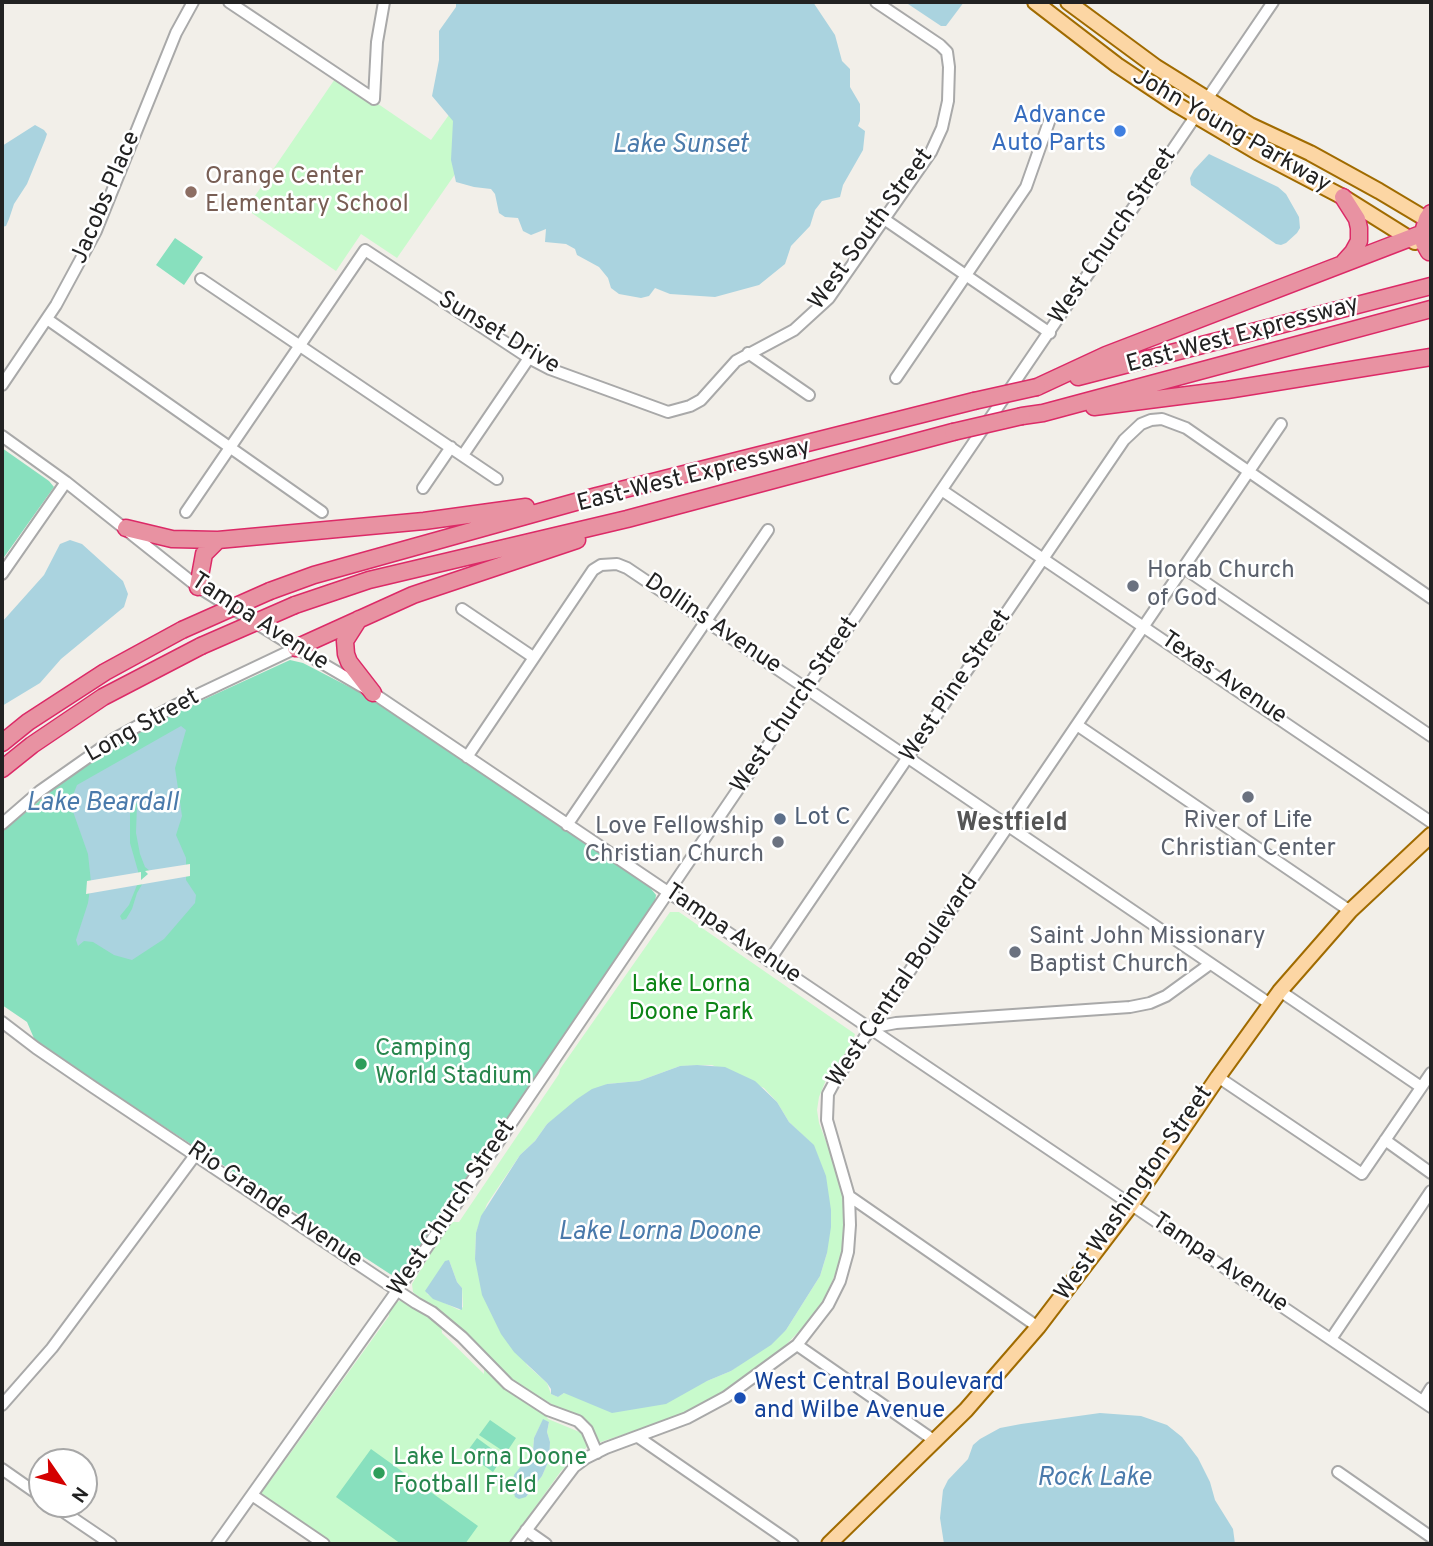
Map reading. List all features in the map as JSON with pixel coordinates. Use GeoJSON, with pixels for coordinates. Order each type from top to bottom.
{"type":"FeatureCollection","features":[{"type":"Feature","properties":{"kind":"highway"},"geometry":{"type":"LineString","coordinates":[[1342,264],[1359,241],[1357,219],[1343,197]]}},
{"type":"Feature","properties":{"kind":"highway"},"geometry":{"type":"LineString","coordinates":[[1037,387],[1106,355],[1342,264],[1425,226],[1424,243],[1430,253]]}},
{"type":"Feature","properties":{"kind":"highway","name":"East-West Expressway"},"geometry":{"type":"LineString","coordinates":[[2,743],[28,722],[105,672],[181,630],[314,575],[597,496],[1431,286]]}},
{"type":"Feature","properties":{"kind":"highway","name":"East-West Expressway"},"geometry":{"type":"LineString","coordinates":[[2,769],[32,745],[103,697],[201,646],[295,605],[369,580],[627,519],[953,432],[1043,413],[1431,309]]}},
{"type":"Feature","properties":{"kind":"highway"},"geometry":{"type":"LineString","coordinates":[[1043,413],[1227,390],[1431,358]]}},
{"type":"Feature","properties":{"kind":"highway"},"geometry":{"type":"LineString","coordinates":[[126,528],[172,538],[218,540],[424,522],[597,496]]}},
{"type":"Feature","properties":{"kind":"highway"},"geometry":{"type":"LineString","coordinates":[[296,648],[413,595],[605,532],[627,519]]}},
{"type":"Feature","properties":{"kind":"highway"},"geometry":{"type":"LineString","coordinates":[[198,587],[204,554],[218,540]]}},
{"type":"Feature","properties":{"kind":"highway"},"geometry":{"type":"LineString","coordinates":[[359,619],[345,641],[346,654],[373,693]]}},
{"type":"Feature","properties":{"kind":"main road","name":"John Young Parkway"},"geometry":{"type":"LineString","coordinates":[[1035,2],[1117,65],[1195,117],[1343,197],[1425,226]]}},
{"type":"Feature","properties":{"kind":"main road","name":"John Young Parkway"},"geometry":{"type":"LineString","coordinates":[[1068,2],[1119,41],[1207,99],[1250,125],[1310,153],[1425,226]]}},
{"type":"Feature","properties":{"kind":"main road","name":"West Washington Street"},"geometry":{"type":"LineString","coordinates":[[830,1544],[935,1441],[1038,1328],[1131,1205],[1280,991],[1350,911],[1431,835]]}},
{"type":"Feature","properties":{"kind":"street","name":"Jacobs Place"},"geometry":{"type":"LineString","coordinates":[[2,385],[47,319],[96,231],[176,33],[193,2]]}},
{"type":"Feature","properties":{"kind":"street"},"geometry":{"type":"LineString","coordinates":[[229,2],[374,99],[377,43],[384,2]]}},
{"type":"Feature","properties":{"kind":"street","name":"West South Street"},"geometry":{"type":"LineString","coordinates":[[679,411],[701,400],[736,361],[794,330],[829,298],[930,152],[942,128],[948,101],[947,52],[876,2]]}},
{"type":"Feature","properties":{"kind":"street","name":"West Church Street"},"geometry":{"type":"LineString","coordinates":[[216,1544],[398,1290],[1273,2]]}},
{"type":"Feature","properties":{"kind":"street"},"geometry":{"type":"LineString","coordinates":[[896,377],[1026,187],[1050,119]]}},
{"type":"Feature","properties":{"kind":"street"},"geometry":{"type":"LineString","coordinates":[[884,219],[1050,333]]}},
{"type":"Feature","properties":{"kind":"street","name":"Sunset Drive"},"geometry":{"type":"LineString","coordinates":[[301,346],[365,250],[529,358],[550,369],[659,410],[679,411]]}},
{"type":"Feature","properties":{"kind":"street"},"geometry":{"type":"LineString","coordinates":[[201,279],[497,479]]}},
{"type":"Feature","properties":{"kind":"street"},"geometry":{"type":"LineString","coordinates":[[47,319],[322,512]]}},
{"type":"Feature","properties":{"kind":"street"},"geometry":{"type":"LineString","coordinates":[[186,512],[301,346]]}},
{"type":"Feature","properties":{"kind":"street"},"geometry":{"type":"LineString","coordinates":[[748,353],[809,395]]}},
{"type":"Feature","properties":{"kind":"street"},"geometry":{"type":"LineString","coordinates":[[463,455],[529,358]]}},
{"type":"Feature","properties":{"kind":"street","name":"West Pine Street"},"geometry":{"type":"LineString","coordinates":[[769,961],[1124,440],[1141,424],[1152,420],[1174,422],[1248,472]]}},
{"type":"Feature","properties":{"kind":"street","name":"West Central Boulevard"},"geometry":{"type":"LineString","coordinates":[[516,1544],[574,1467],[597,1453],[687,1418],[726,1398],[797,1345],[828,1305],[840,1281],[848,1252],[850,1225],[849,1196],[827,1120],[827,1104],[835,1081],[1282,424]]}},
{"type":"Feature","properties":{"kind":"street","name":"Tampa Avenue"},"geometry":{"type":"LineString","coordinates":[[2,436],[126,528],[198,587],[373,693],[1427,1404]]}},
{"type":"Feature","properties":{"kind":"street"},"geometry":{"type":"LineString","coordinates":[[423,488],[451,447]]}},
{"type":"Feature","properties":{"kind":"street"},"geometry":{"type":"LineString","coordinates":[[1248,472],[1431,598]]}},
{"type":"Feature","properties":{"kind":"street"},"geometry":{"type":"LineString","coordinates":[[2,574],[66,482]]}},
{"type":"Feature","properties":{"kind":"street","name":"Texas Avenue"},"geometry":{"type":"LineString","coordinates":[[943,491],[1146,626],[1431,822]]}},
{"type":"Feature","properties":{"kind":"street"},"geometry":{"type":"LineString","coordinates":[[566,825],[768,530]]}},
{"type":"Feature","properties":{"kind":"street","name":"Dollins Avenue"},"geometry":{"type":"LineString","coordinates":[[533,657],[587,579],[601,565],[610,563],[627,568],[1270,1004]]}},
{"type":"Feature","properties":{"kind":"street"},"geometry":{"type":"LineString","coordinates":[[1184,568],[1431,736]]}},
{"type":"Feature","properties":{"kind":"street"},"geometry":{"type":"LineString","coordinates":[[462,609],[533,657],[467,757]]}},
{"type":"Feature","properties":{"kind":"street","name":"Long Street"},"geometry":{"type":"LineString","coordinates":[[2,824],[40,791],[114,739],[178,704],[296,648]]}},
{"type":"Feature","properties":{"kind":"street"},"geometry":{"type":"LineString","coordinates":[[1077,725],[1350,911]]}},
{"type":"Feature","properties":{"kind":"street"},"geometry":{"type":"LineString","coordinates":[[870,1028],[896,1023],[1130,1007],[1167,996],[1210,964]]}},
{"type":"Feature","properties":{"kind":"street"},"geometry":{"type":"LineString","coordinates":[[1280,991],[1421,1087]]}},
{"type":"Feature","properties":{"kind":"street","name":"Rio Grande Avenue"},"geometry":{"type":"LineString","coordinates":[[2,1022],[36,1048],[445,1322],[508,1384],[548,1410],[578,1421],[587,1430],[597,1453]]}},
{"type":"Feature","properties":{"kind":"street"},"geometry":{"type":"LineString","coordinates":[[1218,1077],[1362,1174],[1431,1073]]}},
{"type":"Feature","properties":{"kind":"street"},"geometry":{"type":"LineString","coordinates":[[1385,1140],[1431,1172]]}},
{"type":"Feature","properties":{"kind":"street"},"geometry":{"type":"LineString","coordinates":[[2,1405],[52,1348],[195,1154]]}},
{"type":"Feature","properties":{"kind":"street"},"geometry":{"type":"LineString","coordinates":[[1331,1339],[1431,1191]]}},
{"type":"Feature","properties":{"kind":"street"},"geometry":{"type":"LineString","coordinates":[[849,1196],[1038,1328]]}},
{"type":"Feature","properties":{"kind":"street"},"geometry":{"type":"LineString","coordinates":[[797,1345],[935,1441]]}},
{"type":"Feature","properties":{"kind":"street"},"geometry":{"type":"LineString","coordinates":[[1427,1404],[1431,1388]]}},
{"type":"Feature","properties":{"kind":"street"},"geometry":{"type":"LineString","coordinates":[[638,1437],[793,1544]]}},
{"type":"Feature","properties":{"kind":"street"},"geometry":{"type":"LineString","coordinates":[[2,1469],[28,1487]]}},
{"type":"Feature","properties":{"kind":"street"},"geometry":{"type":"LineString","coordinates":[[1338,1472],[1431,1537]]}},
{"type":"Feature","properties":{"kind":"street"},"geometry":{"type":"LineString","coordinates":[[252,1495],[324,1544]]}},
{"type":"Feature","properties":{"kind":"street"},"geometry":{"type":"LineString","coordinates":[[73,1518],[111,1544]]}},
{"type":"Feature","properties":{"kind":"street"},"geometry":{"type":"LineString","coordinates":[[526,1530],[546,1544]]}},
{"type":"Feature","properties":{"kind":"green space"},"geometry":{"type":"Polygon","coordinates":[[[337,76],[431,140],[466,91],[478,141],[397,258],[361,234],[336,271],[246,209],[337,76]]]}},
{"type":"Feature","properties":{"kind":"green space"},"geometry":{"type":"Polygon","coordinates":[[[175,238],[203,257],[184,285],[156,265],[175,238]]]}},
{"type":"Feature","properties":{"kind":"green space"},"geometry":{"type":"Polygon","coordinates":[[[2,448],[54,487],[2,560],[2,448]]]}},
{"type":"Feature","properties":{"kind":"green space"},"geometry":{"type":"Polygon","coordinates":[[[290,660],[303,663],[363,694],[648,885],[656,895],[655,902],[439,1224],[398,1277],[36,1043],[27,1022],[2,1005],[2,832],[75,771],[103,752],[159,720],[290,660]]]}},
{"type":"Feature","properties":{"kind":"green space","name":"Lake Lorna Doone Park"},"geometry":{"type":"Polygon","coordinates":[[[670,912],[679,912],[855,1034],[851,1045],[826,1080],[817,1110],[819,1123],[838,1173],[844,1201],[845,1237],[837,1270],[825,1297],[808,1322],[775,1356],[707,1403],[598,1443],[589,1425],[514,1383],[413,1292],[412,1284],[450,1222],[459,1222],[560,1069],[670,912]],[[712,1065],[680,1066],[639,1081],[607,1084],[547,1124],[535,1141],[520,1155],[487,1204],[476,1233],[475,1259],[527,1365],[547,1383],[551,1394],[558,1397],[564,1393],[707,1381],[731,1371],[786,1330],[820,1276],[827,1253],[819,1159],[813,1145],[789,1122],[777,1102],[764,1088],[712,1065]],[[449,1260],[427,1294],[459,1310],[463,1307],[462,1288],[449,1260]]]}},
{"type":"Feature","properties":{"kind":"green space"},"geometry":{"type":"Polygon","coordinates":[[[403,1300],[441,1323],[442,1333],[484,1374],[484,1366],[543,1410],[548,1419],[582,1433],[589,1440],[588,1446],[561,1471],[509,1544],[332,1544],[261,1494],[264,1485],[271,1480],[389,1316],[389,1311],[396,1302],[403,1300]],[[543,1420],[534,1438],[533,1451],[523,1463],[526,1497],[542,1476],[549,1460],[549,1422],[543,1420]]]}},
{"type":"Feature","properties":{"kind":"green space"},"geometry":{"type":"Polygon","coordinates":[[[490,1420],[516,1438],[506,1453],[479,1435],[490,1420]]]}},
{"type":"Feature","properties":{"kind":"green space"},"geometry":{"type":"Polygon","coordinates":[[[477,1438],[503,1457],[493,1472],[466,1453],[477,1438]]]}},
{"type":"Feature","properties":{"kind":"green space","name":"Lake Lorna Doone Football Field"},"geometry":{"type":"Polygon","coordinates":[[[371,1449],[478,1526],[465,1544],[401,1544],[336,1497],[371,1449]]]}},
{"type":"Feature","properties":{"kind":"water","name":"Lake Sunset"},"geometry":{"type":"Polygon","coordinates":[[[456,2],[813,2],[835,35],[842,61],[850,69],[850,87],[860,104],[858,126],[865,131],[863,150],[843,185],[840,197],[822,201],[815,210],[810,226],[791,246],[785,264],[759,285],[715,297],[670,294],[655,288],[649,296],[641,298],[619,294],[611,288],[608,278],[599,267],[577,255],[575,249],[566,244],[545,242],[546,229],[531,235],[523,231],[518,218],[505,217],[499,213],[495,194],[491,189],[456,182],[451,160],[453,121],[432,96],[439,60],[439,31],[456,7],[456,2]]]}},
{"type":"Feature","properties":{"kind":"water"},"geometry":{"type":"Polygon","coordinates":[[[905,2],[964,2],[946,26],[941,26],[905,2]]]}},
{"type":"Feature","properties":{"kind":"water"},"geometry":{"type":"Polygon","coordinates":[[[35,125],[47,134],[27,184],[14,204],[6,226],[2,227],[2,146],[35,125]]]}},
{"type":"Feature","properties":{"kind":"water"},"geometry":{"type":"Polygon","coordinates":[[[1209,154],[1278,187],[1286,194],[1299,217],[1300,228],[1297,233],[1286,243],[1276,244],[1191,185],[1190,178],[1194,170],[1209,154]]]}},
{"type":"Feature","properties":{"kind":"water"},"geometry":{"type":"Polygon","coordinates":[[[70,540],[82,544],[123,581],[128,594],[124,607],[61,659],[40,683],[2,706],[2,622],[44,575],[60,544],[70,540]]]}},
{"type":"Feature","properties":{"kind":"water","name":"Lake Beardall"},"geometry":{"type":"Polygon","coordinates":[[[181,726],[186,730],[175,768],[182,816],[176,835],[186,858],[186,880],[196,895],[195,903],[164,939],[132,960],[114,955],[93,942],[84,941],[78,946],[76,940],[88,903],[91,882],[88,854],[70,803],[77,785],[181,726]],[[134,802],[130,811],[130,843],[138,871],[137,885],[129,905],[120,916],[122,920],[126,919],[132,909],[137,893],[150,871],[145,867],[140,854],[136,833],[137,804],[134,802]]]}},
{"type":"Feature","properties":{"kind":"water","name":"Lake Lorna Doone"},"geometry":{"type":"Polygon","coordinates":[[[680,1066],[725,1067],[755,1081],[777,1102],[789,1122],[814,1145],[826,1176],[831,1210],[827,1253],[820,1276],[786,1330],[771,1345],[731,1371],[666,1404],[612,1413],[564,1393],[558,1397],[551,1394],[547,1383],[514,1352],[501,1334],[482,1295],[475,1259],[476,1233],[481,1216],[520,1155],[535,1141],[547,1124],[577,1099],[592,1089],[607,1084],[639,1081],[680,1066]]]}},
{"type":"Feature","properties":{"kind":"water"},"geometry":{"type":"Polygon","coordinates":[[[449,1260],[462,1288],[462,1310],[433,1299],[425,1291],[445,1261],[449,1260]]]}},
{"type":"Feature","properties":{"kind":"water","name":"Rock Lake"},"geometry":{"type":"Polygon","coordinates":[[[1100,1413],[1141,1416],[1167,1425],[1182,1437],[1198,1458],[1210,1482],[1215,1500],[1233,1529],[1235,1544],[944,1544],[940,1518],[943,1490],[948,1480],[968,1459],[973,1445],[980,1439],[1000,1428],[1100,1413]]]}},
{"type":"Feature","properties":{"kind":"water"},"geometry":{"type":"Polygon","coordinates":[[[543,1419],[549,1422],[549,1460],[542,1476],[526,1497],[519,1499],[515,1497],[513,1489],[514,1475],[533,1451],[534,1438],[543,1419]]]}},
{"type":"Feature","properties":{"kind":"pier"},"geometry":{"type":"Polygon","coordinates":[[[190,864],[190,876],[86,894],[87,881],[141,872],[141,880],[148,874],[145,871],[190,864]]]}},
{"type":"Feature","properties":{"kind":"place","name":"Advance Auto Parts"},"geometry":{"type":"Point","coordinates":[1120,131]}},
{"type":"Feature","properties":{"kind":"place","name":"Orange Center Elementary School"},"geometry":{"type":"Point","coordinates":[191,192]}},
{"type":"Feature","properties":{"kind":"place","name":"Horab Church of God"},"geometry":{"type":"Point","coordinates":[1133,586]}},
{"type":"Feature","properties":{"kind":"place","name":"River of Life Christian Center"},"geometry":{"type":"Point","coordinates":[1248,797]}},
{"type":"Feature","properties":{"kind":"place","name":"Lot C"},"geometry":{"type":"Point","coordinates":[780,819]}},
{"type":"Feature","properties":{"kind":"place","name":"Love Fellowship Christian Church"},"geometry":{"type":"Point","coordinates":[778,842]}},
{"type":"Feature","properties":{"kind":"place","name":"Saint John Missionary Baptist Church"},"geometry":{"type":"Point","coordinates":[1015,952]}},
{"type":"Feature","properties":{"kind":"place","name":"Camping World Stadium"},"geometry":{"type":"Point","coordinates":[361,1064]}},
{"type":"Feature","properties":{"kind":"place","name":"West Central Boulevard and Wilbe Avenue"},"geometry":{"type":"Point","coordinates":[740,1398]}},
{"type":"Feature","properties":{"kind":"place","name":"Lake Lorna Doone Football Field"},"geometry":{"type":"Point","coordinates":[379,1473]}},
{"type":"Feature","properties":{"kind":"district","name":"Westfield"},"geometry":{"type":"Point","coordinates":[1012,825]}}]}
